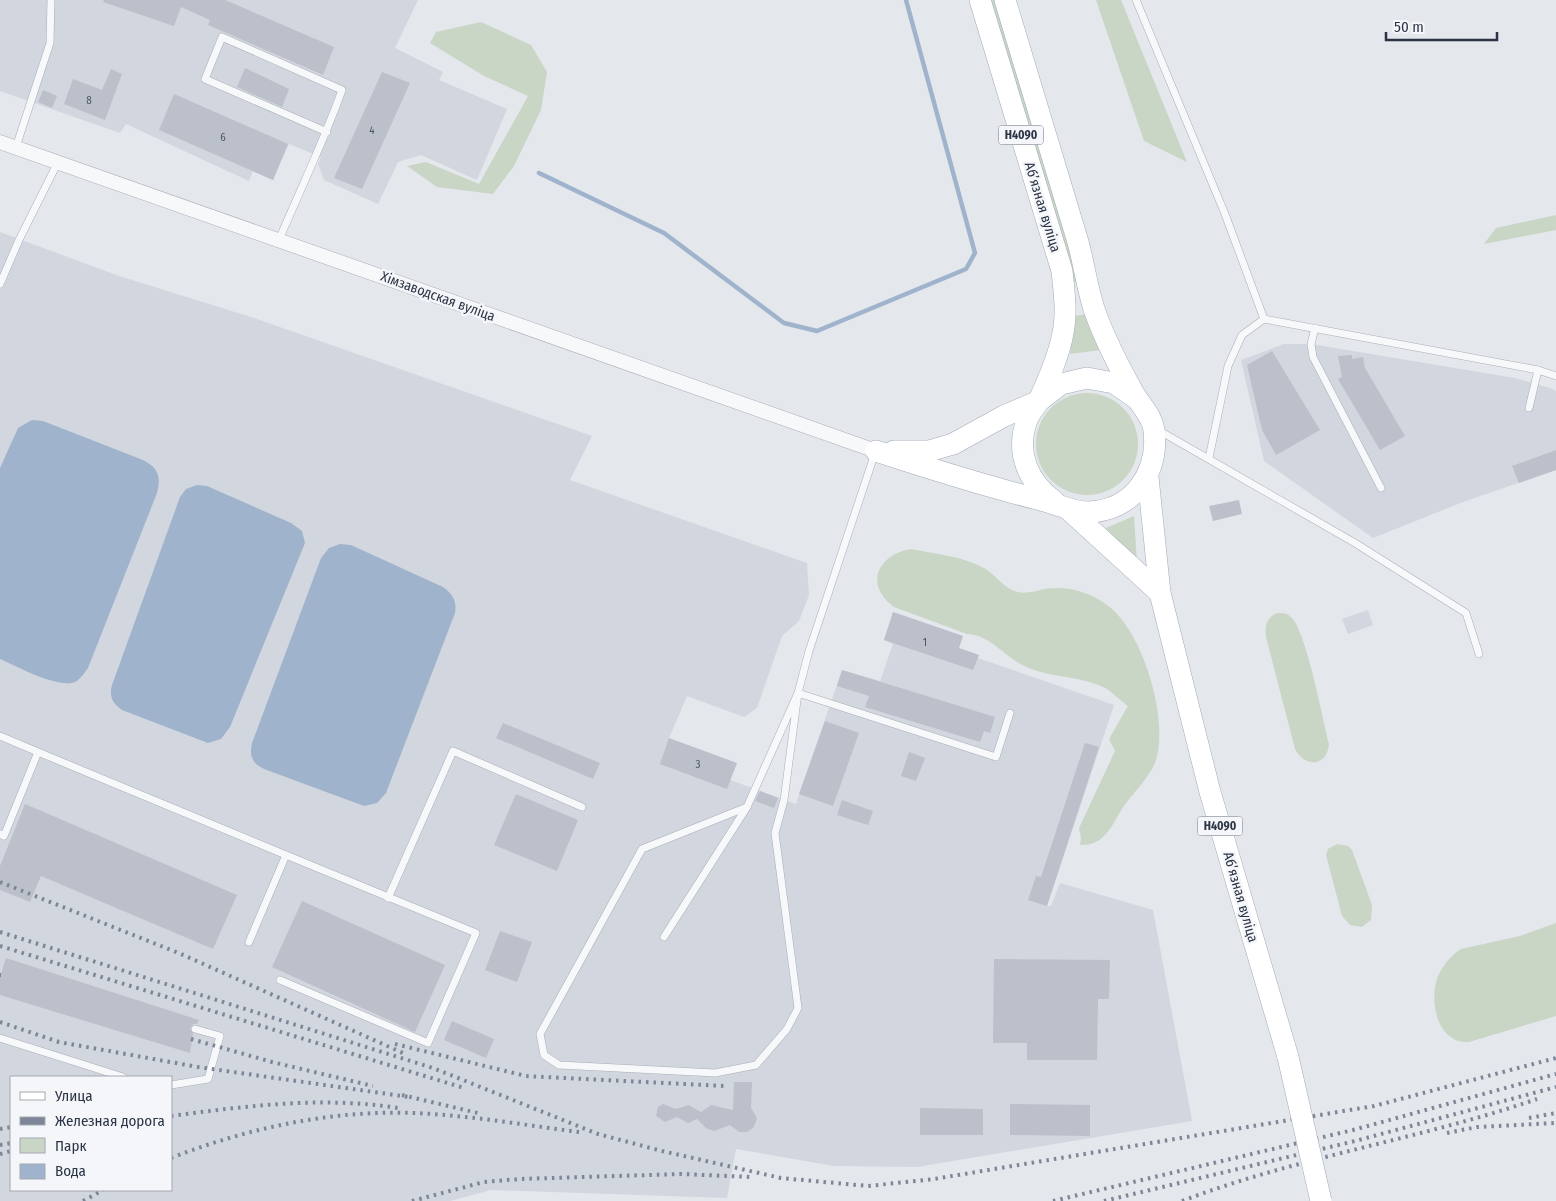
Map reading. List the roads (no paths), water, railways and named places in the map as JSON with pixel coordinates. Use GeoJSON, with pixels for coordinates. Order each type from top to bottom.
{"type":"FeatureCollection","features":[{"type":"Feature","properties":{"kind":"main road","name":"Абʼязная вуліца"},"geometry":{"type":"LineString","coordinates":[[980,0],[1062,271],[1067,314],[1060,347],[1039,401]]}},
{"type":"Feature","properties":{"kind":"main road","name":"Абʼязная вуліца"},"geometry":{"type":"LineString","coordinates":[[1006,0],[1081,253],[1094,308],[1114,357],[1136,398]]}},
{"type":"Feature","properties":{"kind":"main road","name":"Н4090"},"geometry":{"type":"LineString","coordinates":[[1063,506],[1086,512],[1114,507],[1137,492],[1148,477],[1155,453],[1154,428],[1147,412],[1136,398],[1114,383],[1087,378],[1061,384],[1039,401],[1028,418],[1022,437],[1023,457],[1029,476],[1041,492],[1063,506],[1160,592]]}},
{"type":"Feature","properties":{"kind":"main road"},"geometry":{"type":"LineString","coordinates":[[876,451],[929,451],[953,444],[1004,416],[1039,401]]}},
{"type":"Feature","properties":{"kind":"main road"},"geometry":{"type":"LineString","coordinates":[[876,451],[986,486],[1063,506]]}},
{"type":"Feature","properties":{"kind":"main road","name":"Н4090"},"geometry":{"type":"LineString","coordinates":[[1148,477],[1160,592]]}},
{"type":"Feature","properties":{"kind":"main road","name":"Абʼязная вуліца"},"geometry":{"type":"LineString","coordinates":[[1160,592],[1210,792],[1288,1057],[1321,1201]]}},
{"type":"Feature","properties":{"kind":"street","name":"Хімзаводская вуліца"},"geometry":{"type":"LineString","coordinates":[[0,142],[876,451]]}},
{"type":"Feature","properties":{"kind":"lane"},"geometry":{"type":"LineString","coordinates":[[16,147],[50,43],[51,0]]}},
{"type":"Feature","properties":{"kind":"lane"},"geometry":{"type":"LineString","coordinates":[[1136,0],[1225,214],[1264,319]]}},
{"type":"Feature","properties":{"kind":"lane"},"geometry":{"type":"LineString","coordinates":[[279,240],[314,154],[327,132],[342,90],[222,37],[205,79],[327,132]]}},
{"type":"Feature","properties":{"kind":"lane"},"geometry":{"type":"LineString","coordinates":[[0,284],[19,240],[58,162]]}},
{"type":"Feature","properties":{"kind":"lane"},"geometry":{"type":"LineString","coordinates":[[1210,458],[1228,366],[1242,335],[1264,319],[1538,370],[1556,376]]}},
{"type":"Feature","properties":{"kind":"lane"},"geometry":{"type":"LineString","coordinates":[[1315,328],[1311,344],[1313,357],[1381,488]]}},
{"type":"Feature","properties":{"kind":"lane"},"geometry":{"type":"LineString","coordinates":[[1529,408],[1538,370]]}},
{"type":"Feature","properties":{"kind":"lane"},"geometry":{"type":"LineString","coordinates":[[1154,428],[1210,458],[1355,542],[1466,613],[1479,654]]}},
{"type":"Feature","properties":{"kind":"lane"},"geometry":{"type":"LineString","coordinates":[[747,807],[642,850],[540,1034],[544,1055],[559,1065],[715,1073],[756,1065],[787,1029],[798,1008],[775,833],[784,800],[798,693],[809,651],[876,451]]}},
{"type":"Feature","properties":{"kind":"lane"},"geometry":{"type":"LineString","coordinates":[[798,693],[996,756],[1010,713]]}},
{"type":"Feature","properties":{"kind":"lane"},"geometry":{"type":"LineString","coordinates":[[664,937],[747,807],[798,693]]}},
{"type":"Feature","properties":{"kind":"lane"},"geometry":{"type":"LineString","coordinates":[[0,736],[476,933],[428,1043],[280,980]]}},
{"type":"Feature","properties":{"kind":"lane"},"geometry":{"type":"LineString","coordinates":[[388,898],[453,751],[582,807]]}},
{"type":"Feature","properties":{"kind":"lane"},"geometry":{"type":"LineString","coordinates":[[0,834],[4,836],[38,752]]}},
{"type":"Feature","properties":{"kind":"lane"},"geometry":{"type":"LineString","coordinates":[[249,942],[286,855]]}},
{"type":"Feature","properties":{"kind":"lane"},"geometry":{"type":"LineString","coordinates":[[172,1085],[208,1079],[220,1036],[195,1029]]}},
{"type":"Feature","properties":{"kind":"lane"},"geometry":{"type":"LineString","coordinates":[[0,1038],[120,1076]]}},
{"type":"Feature","properties":{"kind":"water"},"geometry":{"type":"Polygon","coordinates":[[[32,420],[43,421],[143,460],[153,466],[159,478],[157,493],[88,668],[81,678],[75,682],[68,683],[48,680],[0,659],[0,468],[18,428],[32,420]]]}},
{"type":"Feature","properties":{"kind":"water"},"geometry":{"type":"Polygon","coordinates":[[[197,485],[207,486],[291,523],[302,531],[305,543],[230,727],[221,739],[208,743],[122,710],[116,705],[111,696],[112,685],[180,497],[186,489],[197,485]]]}},
{"type":"Feature","properties":{"kind":"water"},"geometry":{"type":"Polygon","coordinates":[[[340,544],[351,545],[443,587],[452,595],[455,602],[455,613],[386,793],[377,803],[364,806],[264,769],[254,762],[251,752],[252,743],[321,558],[329,548],[340,544]]]}},
{"type":"Feature","properties":{"kind":"waterway"},"geometry":{"type":"LineString","coordinates":[[539,173],[664,233],[784,323],[817,331],[966,269],[975,253],[906,0]]}},
{"type":"Feature","properties":{"kind":"railway"},"geometry":{"type":"LineString","coordinates":[[0,882],[181,954],[403,1053]]}},
{"type":"Feature","properties":{"kind":"railway"},"geometry":{"type":"LineString","coordinates":[[0,932],[433,1068],[598,1134],[662,1151],[781,1178],[868,1186],[934,1179],[1374,1106],[1556,1058]]}},
{"type":"Feature","properties":{"kind":"railway"},"geometry":{"type":"LineString","coordinates":[[0,946],[464,1088]]}},
{"type":"Feature","properties":{"kind":"railway"},"geometry":{"type":"LineString","coordinates":[[0,1022],[59,1042],[198,1067],[409,1097]]}},
{"type":"Feature","properties":{"kind":"railway"},"geometry":{"type":"LineString","coordinates":[[191,1039],[272,1062],[373,1086]]}},
{"type":"Feature","properties":{"kind":"railway"},"geometry":{"type":"LineString","coordinates":[[395,1044],[526,1076],[724,1086]]}},
{"type":"Feature","properties":{"kind":"railway"},"geometry":{"type":"LineString","coordinates":[[1053,1201],[1353,1130],[1556,1074]]}},
{"type":"Feature","properties":{"kind":"railway"},"geometry":{"type":"LineString","coordinates":[[1104,1201],[1355,1141],[1556,1087]]}},
{"type":"Feature","properties":{"kind":"railway"},"geometry":{"type":"LineString","coordinates":[[402,1095],[482,1114]]}},
{"type":"Feature","properties":{"kind":"railway"},"geometry":{"type":"LineString","coordinates":[[1182,1201],[1270,1172],[1449,1126],[1537,1099]]}},
{"type":"Feature","properties":{"kind":"railway"},"geometry":{"type":"LineString","coordinates":[[172,1116],[284,1104],[370,1104],[398,1108]]}},
{"type":"Feature","properties":{"kind":"railway"},"geometry":{"type":"LineString","coordinates":[[172,1158],[230,1138],[290,1123],[321,1118],[382,1113],[434,1114],[579,1132]]}},
{"type":"Feature","properties":{"kind":"railway"},"geometry":{"type":"LineString","coordinates":[[1529,1118],[1556,1113]]}},
{"type":"Feature","properties":{"kind":"railway"},"geometry":{"type":"LineString","coordinates":[[1447,1133],[1477,1127],[1556,1123]]}},
{"type":"Feature","properties":{"kind":"railway"},"geometry":{"type":"LineString","coordinates":[[0,1129],[10,1127]]}},
{"type":"Feature","properties":{"kind":"railway"},"geometry":{"type":"LineString","coordinates":[[0,1145],[10,1143]]}},
{"type":"Feature","properties":{"kind":"railway"},"geometry":{"type":"LineString","coordinates":[[0,1154],[10,1151]]}},
{"type":"Feature","properties":{"kind":"railway"},"geometry":{"type":"LineString","coordinates":[[412,1201],[484,1182],[519,1179],[681,1174],[751,1177]]}},
{"type":"Feature","properties":{"kind":"railway"},"geometry":{"type":"LineString","coordinates":[[83,1201],[101,1191]]}}]}
